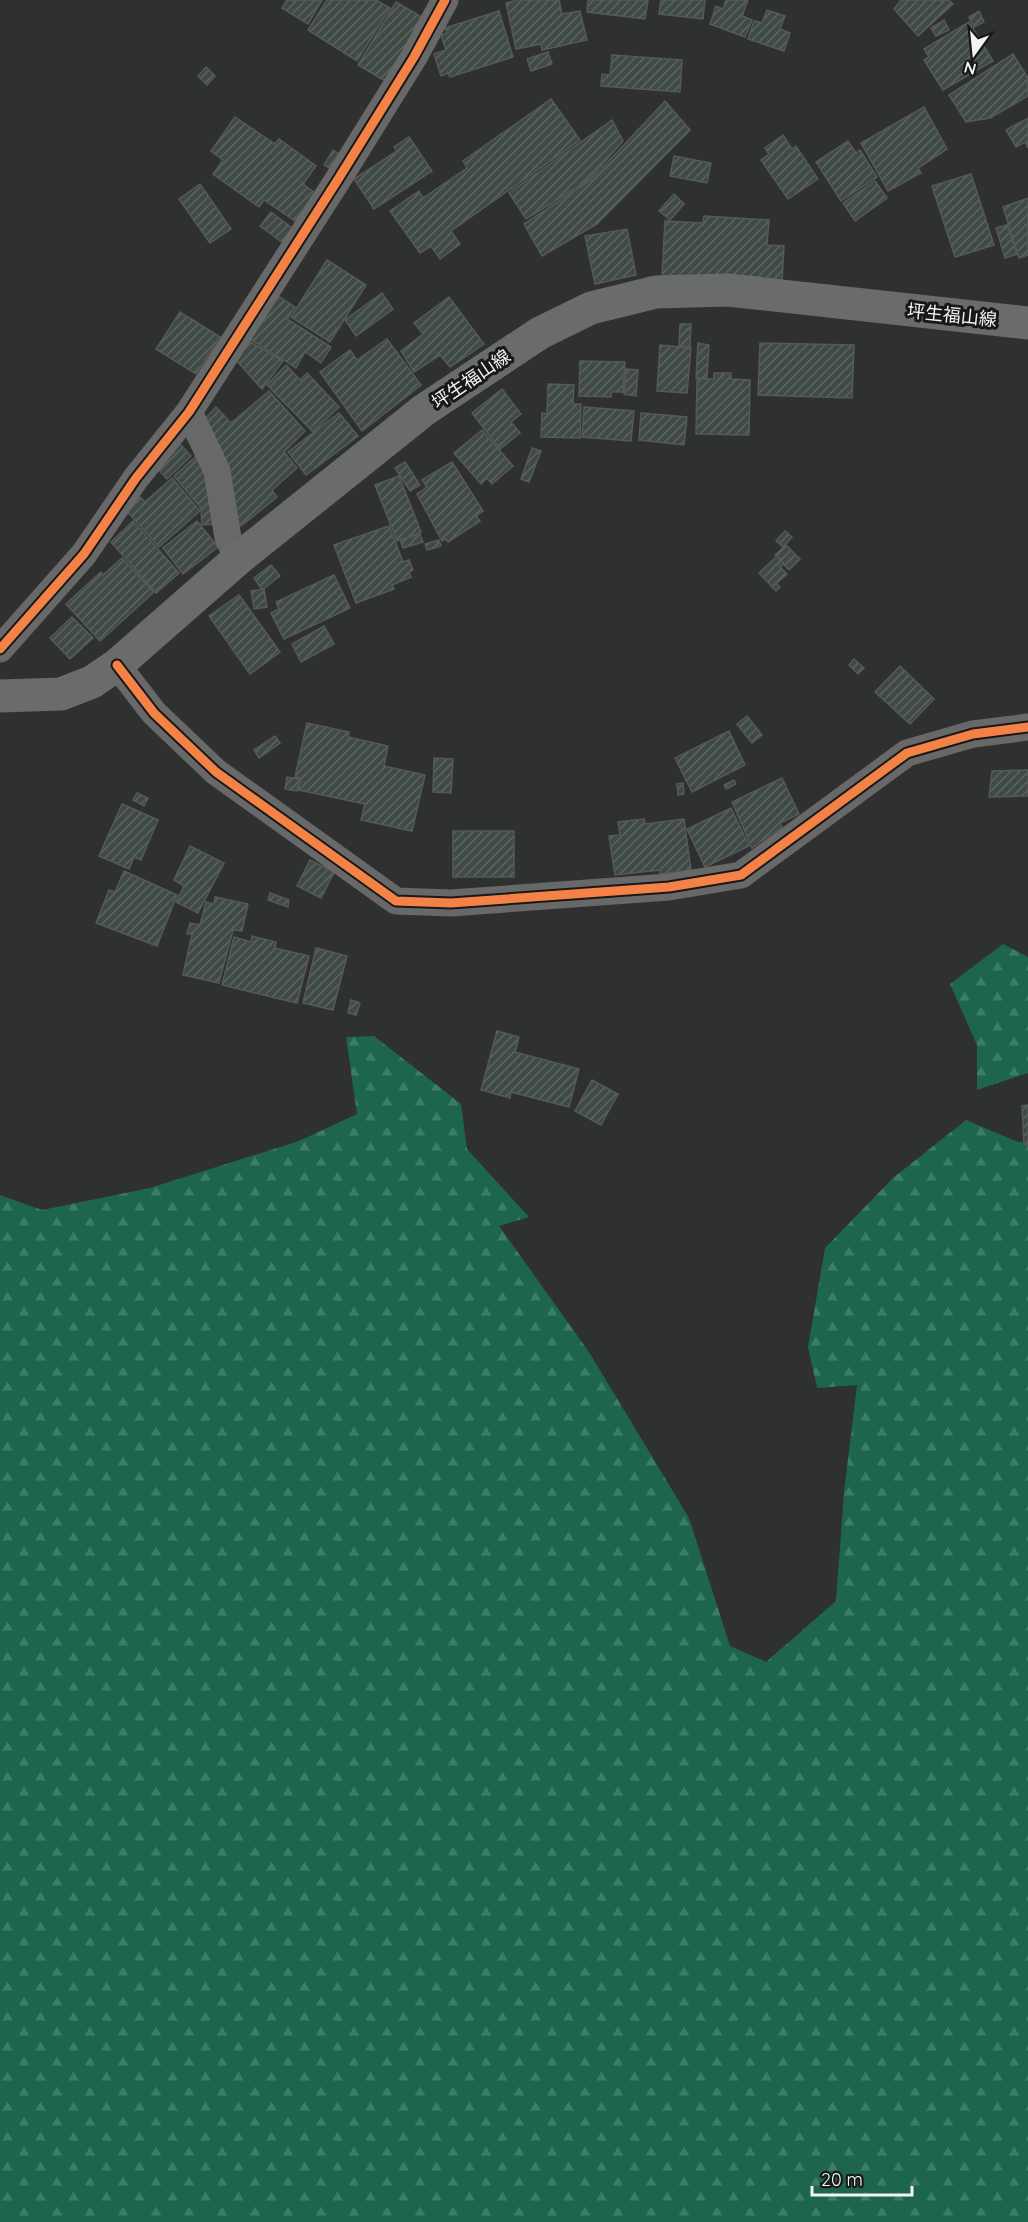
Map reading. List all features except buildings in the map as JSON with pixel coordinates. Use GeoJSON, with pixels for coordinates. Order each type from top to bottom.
{"type":"FeatureCollection","features":[{"type":"Feature","properties":{"kind":"main road","name":"坪生福山線"},"geometry":{"type":"LineString","coordinates":[[0,696],[61,694],[92,682],[117,665],[238,559],[424,410],[540,333],[591,308],[656,292],[728,291],[1028,323]]}},
{"type":"Feature","properties":{"kind":"street"},"geometry":{"type":"LineString","coordinates":[[0,649],[84,554],[136,478],[189,412],[366,133],[445,0]]}},
{"type":"Feature","properties":{"kind":"street"},"geometry":{"type":"LineString","coordinates":[[189,412],[217,471],[228,538],[238,559]]}},
{"type":"Feature","properties":{"kind":"street"},"geometry":{"type":"LineString","coordinates":[[117,665],[154,713],[216,772],[396,901],[450,903],[646,889],[741,875],[907,753],[973,734],[1028,727]]}},
{"type":"Feature","properties":{"kind":"green space"},"geometry":{"type":"Polygon","coordinates":[[[1003,944],[1028,957],[1028,1073],[977,1090],[977,1045],[950,984],[1003,944]]]}},
{"type":"Feature","properties":{"kind":"green space"},"geometry":{"type":"Polygon","coordinates":[[[374,1036],[461,1104],[467,1149],[529,1217],[499,1226],[589,1352],[689,1518],[730,1646],[766,1662],[836,1601],[844,1492],[857,1385],[817,1388],[808,1347],[825,1248],[893,1178],[966,1120],[1018,1142],[1028,1143],[1028,2222],[0,2222],[0,1195],[42,1210],[150,1188],[299,1141],[357,1114],[346,1037],[374,1036]]]}},
{"type":"Feature","properties":{"kind":"cycle path"},"geometry":{"type":"LineString","coordinates":[[0,649],[84,554],[136,478],[189,412],[337,181],[414,57],[445,0]]}},
{"type":"Feature","properties":{"kind":"cycle path"},"geometry":{"type":"LineString","coordinates":[[117,665],[154,713],[216,772],[396,901],[451,903],[669,887],[741,875],[907,753],[973,734],[1028,727]]}}]}
